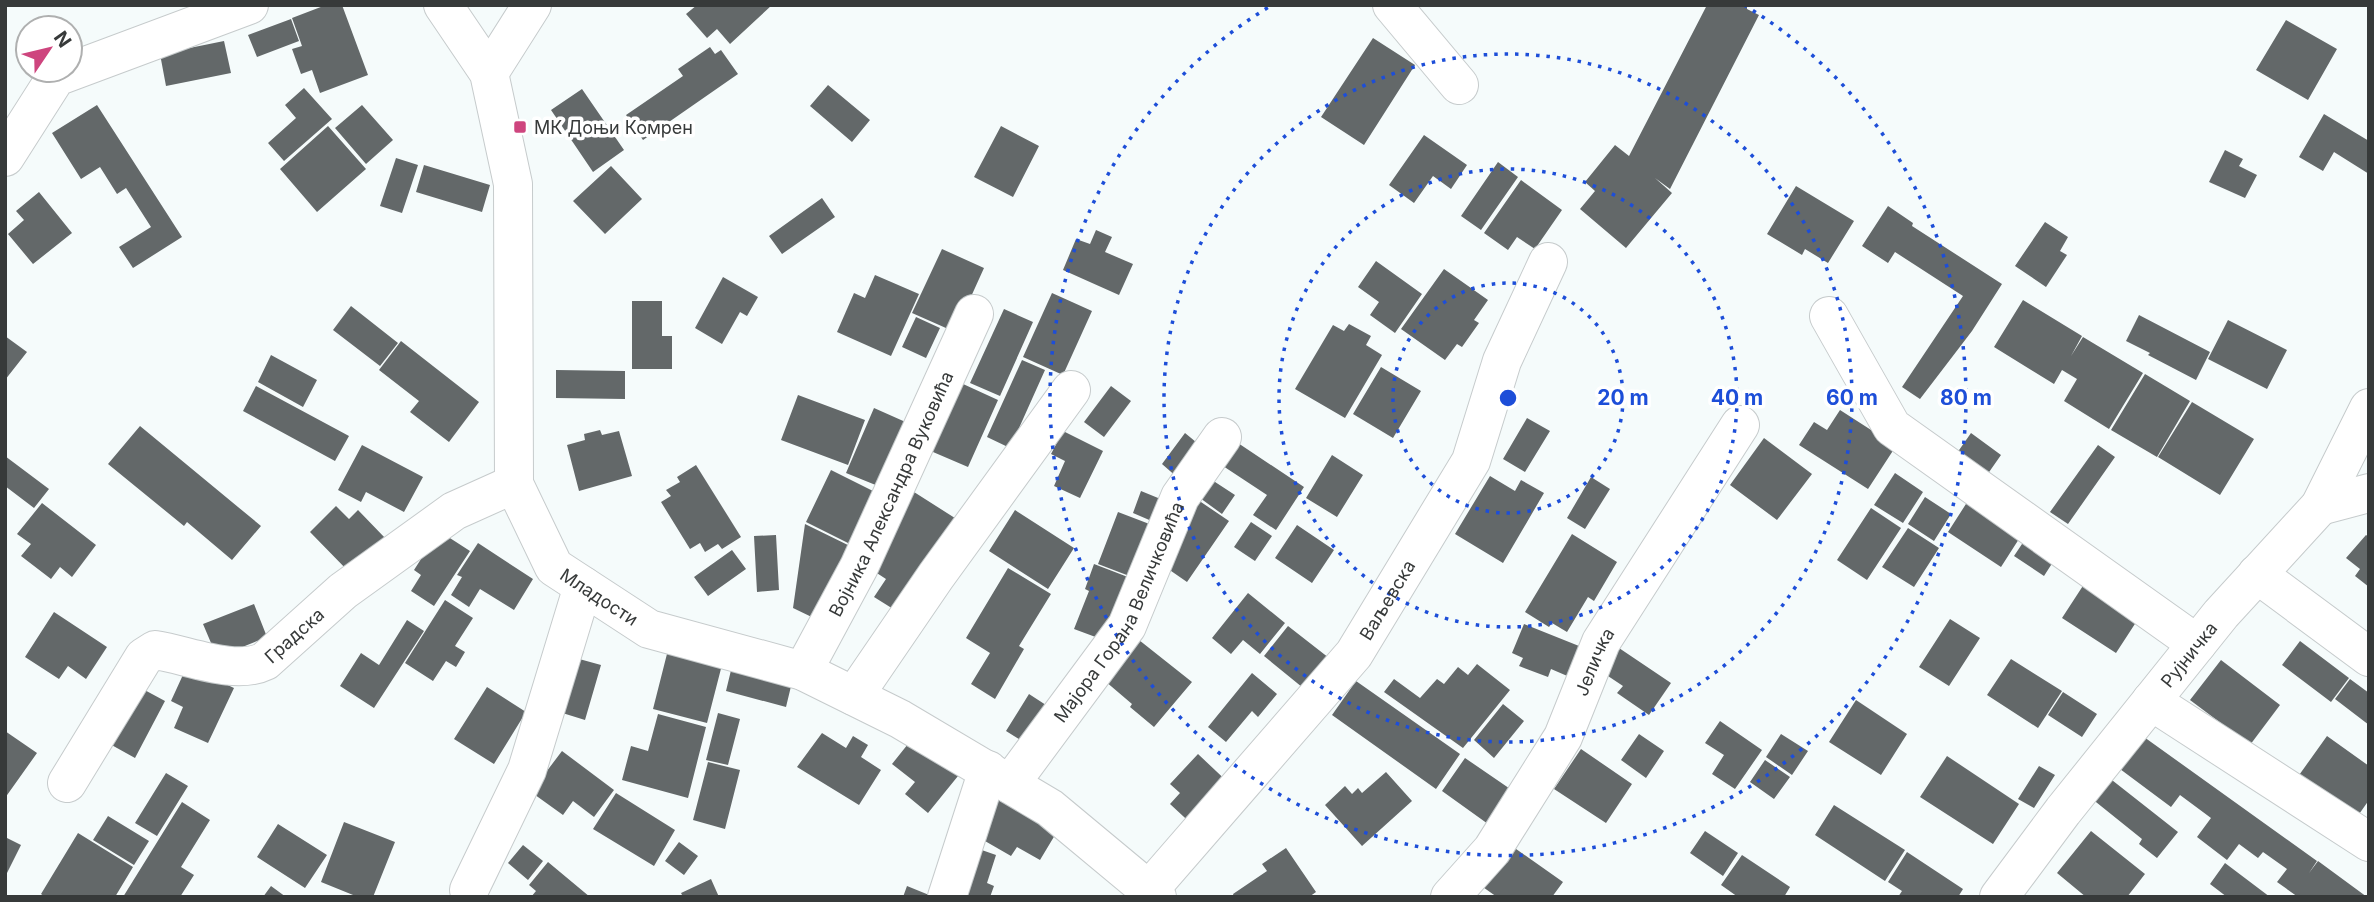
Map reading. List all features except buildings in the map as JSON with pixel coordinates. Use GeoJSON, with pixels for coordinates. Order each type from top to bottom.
{"type":"FeatureCollection","features":[{"type":"Feature","properties":{"kind":"street"},"geometry":{"type":"LineString","coordinates":[[5,157],[56,77],[249,5]]}},
{"type":"Feature","properties":{"kind":"street","name":"Младости"},"geometry":{"type":"LineString","coordinates":[[443,5],[489,73],[513,184],[514,484],[554,567],[649,629],[803,671],[900,719],[1050,808],[1153,893]]}},
{"type":"Feature","properties":{"kind":"street"},"geometry":{"type":"LineString","coordinates":[[489,73],[532,5]]}},
{"type":"Feature","properties":{"kind":"street"},"geometry":{"type":"LineString","coordinates":[[1391,5],[1459,85]]}},
{"type":"Feature","properties":{"kind":"street","name":"Ваљевска"},"geometry":{"type":"LineString","coordinates":[[1153,893],[1354,654],[1471,461],[1502,361],[1548,262]]}},
{"type":"Feature","properties":{"kind":"street","name":"Војника Александра Вуковића"},"geometry":{"type":"LineString","coordinates":[[803,671],[859,567],[974,314]]}},
{"type":"Feature","properties":{"kind":"street"},"geometry":{"type":"LineString","coordinates":[[1829,316],[1892,427],[2197,644]]}},
{"type":"Feature","properties":{"kind":"street"},"geometry":{"type":"LineString","coordinates":[[854,696],[936,576],[1072,390]]}},
{"type":"Feature","properties":{"kind":"street","name":"Рујничка"},"geometry":{"type":"LineString","coordinates":[[2016,890],[2151,701],[2257,574],[2320,506],[2369,408]]}},
{"type":"Feature","properties":{"kind":"street","name":"Јеличка"},"geometry":{"type":"LineString","coordinates":[[1451,897],[1492,850],[1563,737],[1601,642],[1741,425]]}},
{"type":"Feature","properties":{"kind":"street","name":"Мајора Горана Величковића"},"geometry":{"type":"LineString","coordinates":[[947,897],[999,777],[1127,625],[1180,497],[1222,437]]}},
{"type":"Feature","properties":{"kind":"street","name":"Градска"},"geometry":{"type":"LineString","coordinates":[[67,783],[144,657],[155,650],[232,667],[253,667],[265,661],[343,592],[454,511],[514,484]]}},
{"type":"Feature","properties":{"kind":"street"},"geometry":{"type":"LineString","coordinates":[[2320,506],[2369,493]]}},
{"type":"Feature","properties":{"kind":"street"},"geometry":{"type":"LineString","coordinates":[[2257,574],[2369,657]]}},
{"type":"Feature","properties":{"kind":"street"},"geometry":{"type":"LineString","coordinates":[[469,890],[527,770],[583,586]]}},
{"type":"Feature","properties":{"kind":"street"},"geometry":{"type":"LineString","coordinates":[[2151,701],[2369,842]]}},
{"type":"Feature","properties":{"kind":"place","name":"МК Доњи Комрен"},"geometry":{"type":"Point","coordinates":[520,127]}}]}
